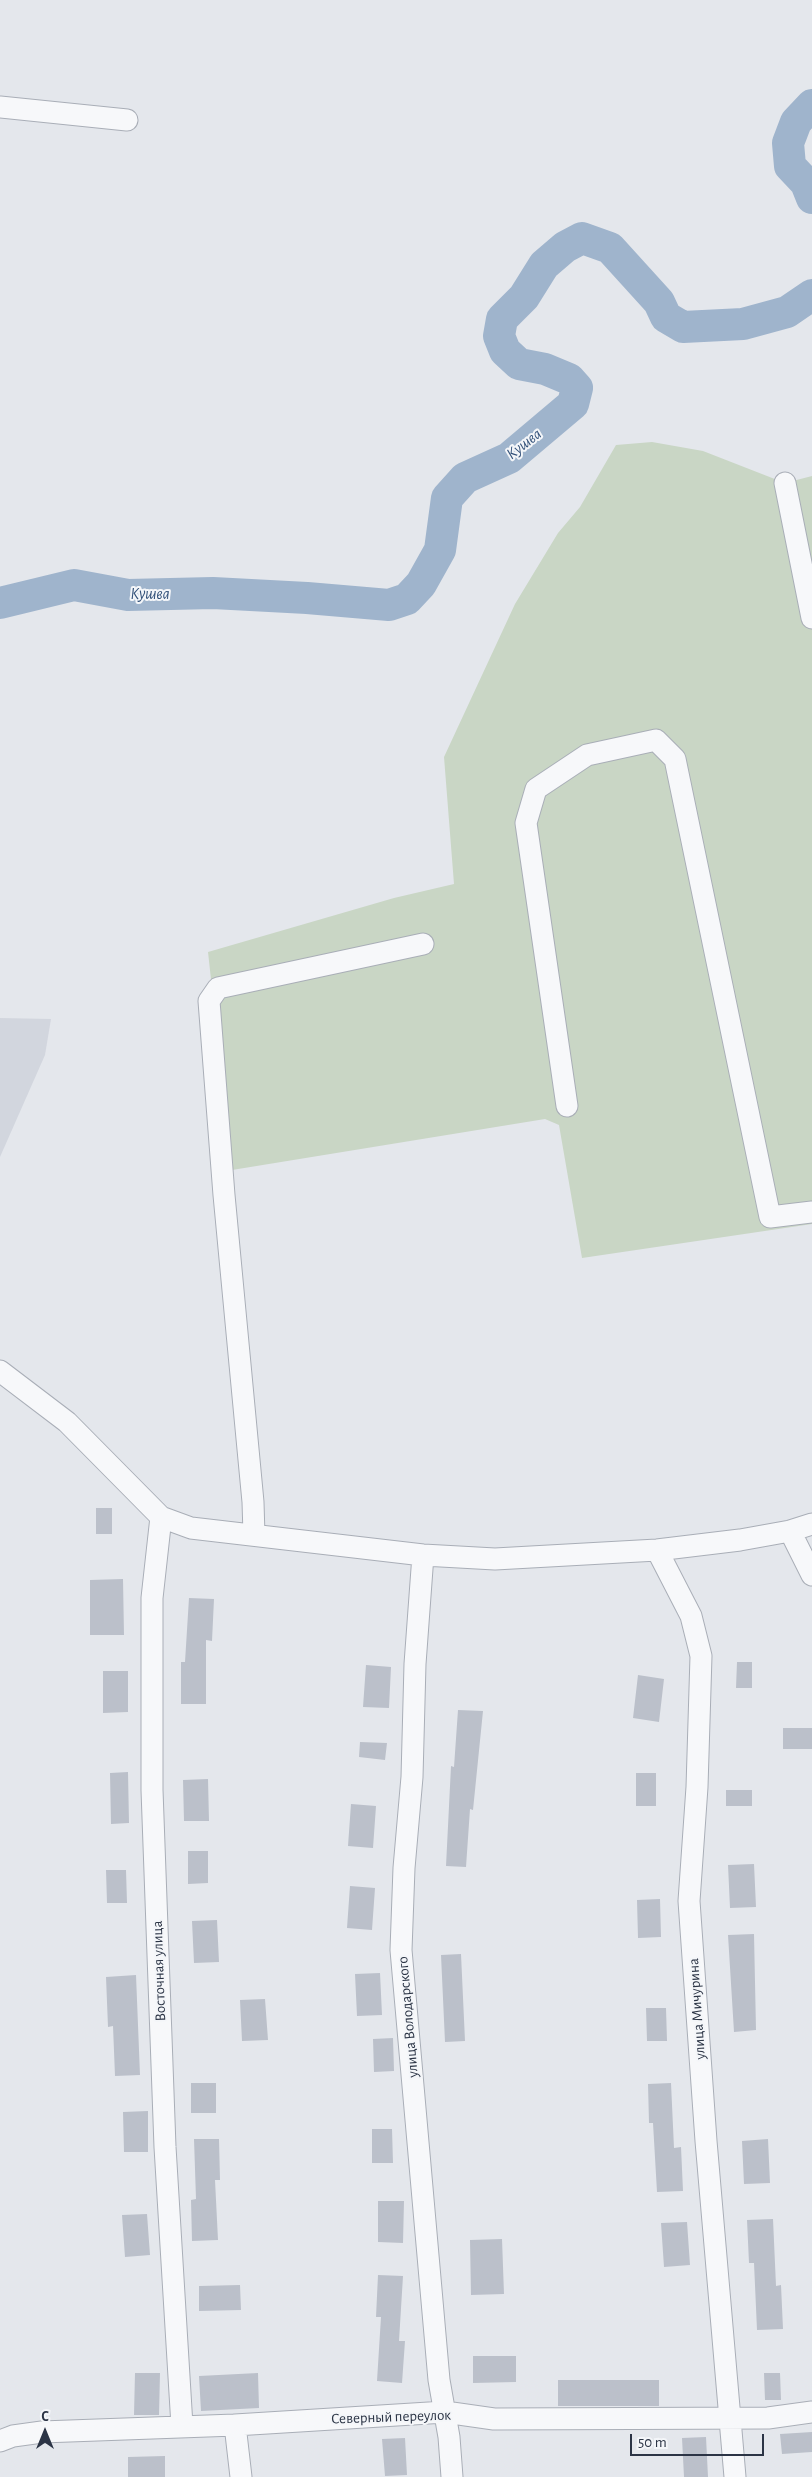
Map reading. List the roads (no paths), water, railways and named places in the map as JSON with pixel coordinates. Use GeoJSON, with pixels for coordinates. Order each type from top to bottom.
{"type":"FeatureCollection","features":[{"type":"Feature","properties":{"kind":"street"},"geometry":{"type":"LineString","coordinates":[[0,107],[127,120]]}},
{"type":"Feature","properties":{"kind":"street"},"geometry":{"type":"LineString","coordinates":[[785,483],[812,618]]}},
{"type":"Feature","properties":{"kind":"street"},"geometry":{"type":"LineString","coordinates":[[567,1106],[526,823],[536,789],[587,755],[656,740],[675,759],[770,1216],[812,1212]]}},
{"type":"Feature","properties":{"kind":"street"},"geometry":{"type":"LineString","coordinates":[[254,1535],[253,1502],[224,1195],[209,1001],[218,988],[423,944]]}},
{"type":"Feature","properties":{"kind":"street"},"geometry":{"type":"LineString","coordinates":[[0,1370],[67,1422],[161,1517],[191,1528],[423,1555],[495,1559],[657,1550],[740,1540],[790,1531],[812,1524]]}},
{"type":"Feature","properties":{"kind":"street","name":"Восточная улица"},"geometry":{"type":"LineString","coordinates":[[161,1517],[152,1598],[152,1790],[165,2147],[182,2426]]}},
{"type":"Feature","properties":{"kind":"street"},"geometry":{"type":"LineString","coordinates":[[790,1531],[812,1575]]}},
{"type":"Feature","properties":{"kind":"street","name":"улица Мичурина"},"geometry":{"type":"LineString","coordinates":[[657,1550],[691,1616],[700,1656],[697,1787],[689,1901],[706,2141],[732,2417],[735,2477]]}},
{"type":"Feature","properties":{"kind":"street","name":"улица Володарского"},"geometry":{"type":"LineString","coordinates":[[423,1555],[415,1664],[412,1777],[404,1868],[401,1950],[440,2380],[452,2477]]}},
{"type":"Feature","properties":{"kind":"street","name":"Северный переулок"},"geometry":{"type":"LineString","coordinates":[[0,2441],[13,2436],[42,2432],[235,2425],[445,2412],[494,2419],[768,2418],[812,2412]]}},
{"type":"Feature","properties":{"kind":"street"},"geometry":{"type":"LineString","coordinates":[[235,2425],[241,2477]]}},
{"type":"Feature","properties":{"kind":"waterway","name":"Кушва"},"geometry":{"type":"LineString","coordinates":[[812,105],[796,122],[788,143],[790,166],[806,183],[812,198]]}},
{"type":"Feature","properties":{"kind":"waterway","name":"Кушва"},"geometry":{"type":"LineString","coordinates":[[0,603],[74,585],[128,595],[213,593],[389,605],[407,599],[421,584],[440,550],[447,498],[465,478],[509,458],[573,404],[577,388],[569,379],[545,369],[519,364],[505,351],[499,336],[502,319],[524,297],[544,265],[565,247],[582,238],[610,248],[659,302],[666,317],[683,327],[743,324],[787,312],[812,295]]}}]}
